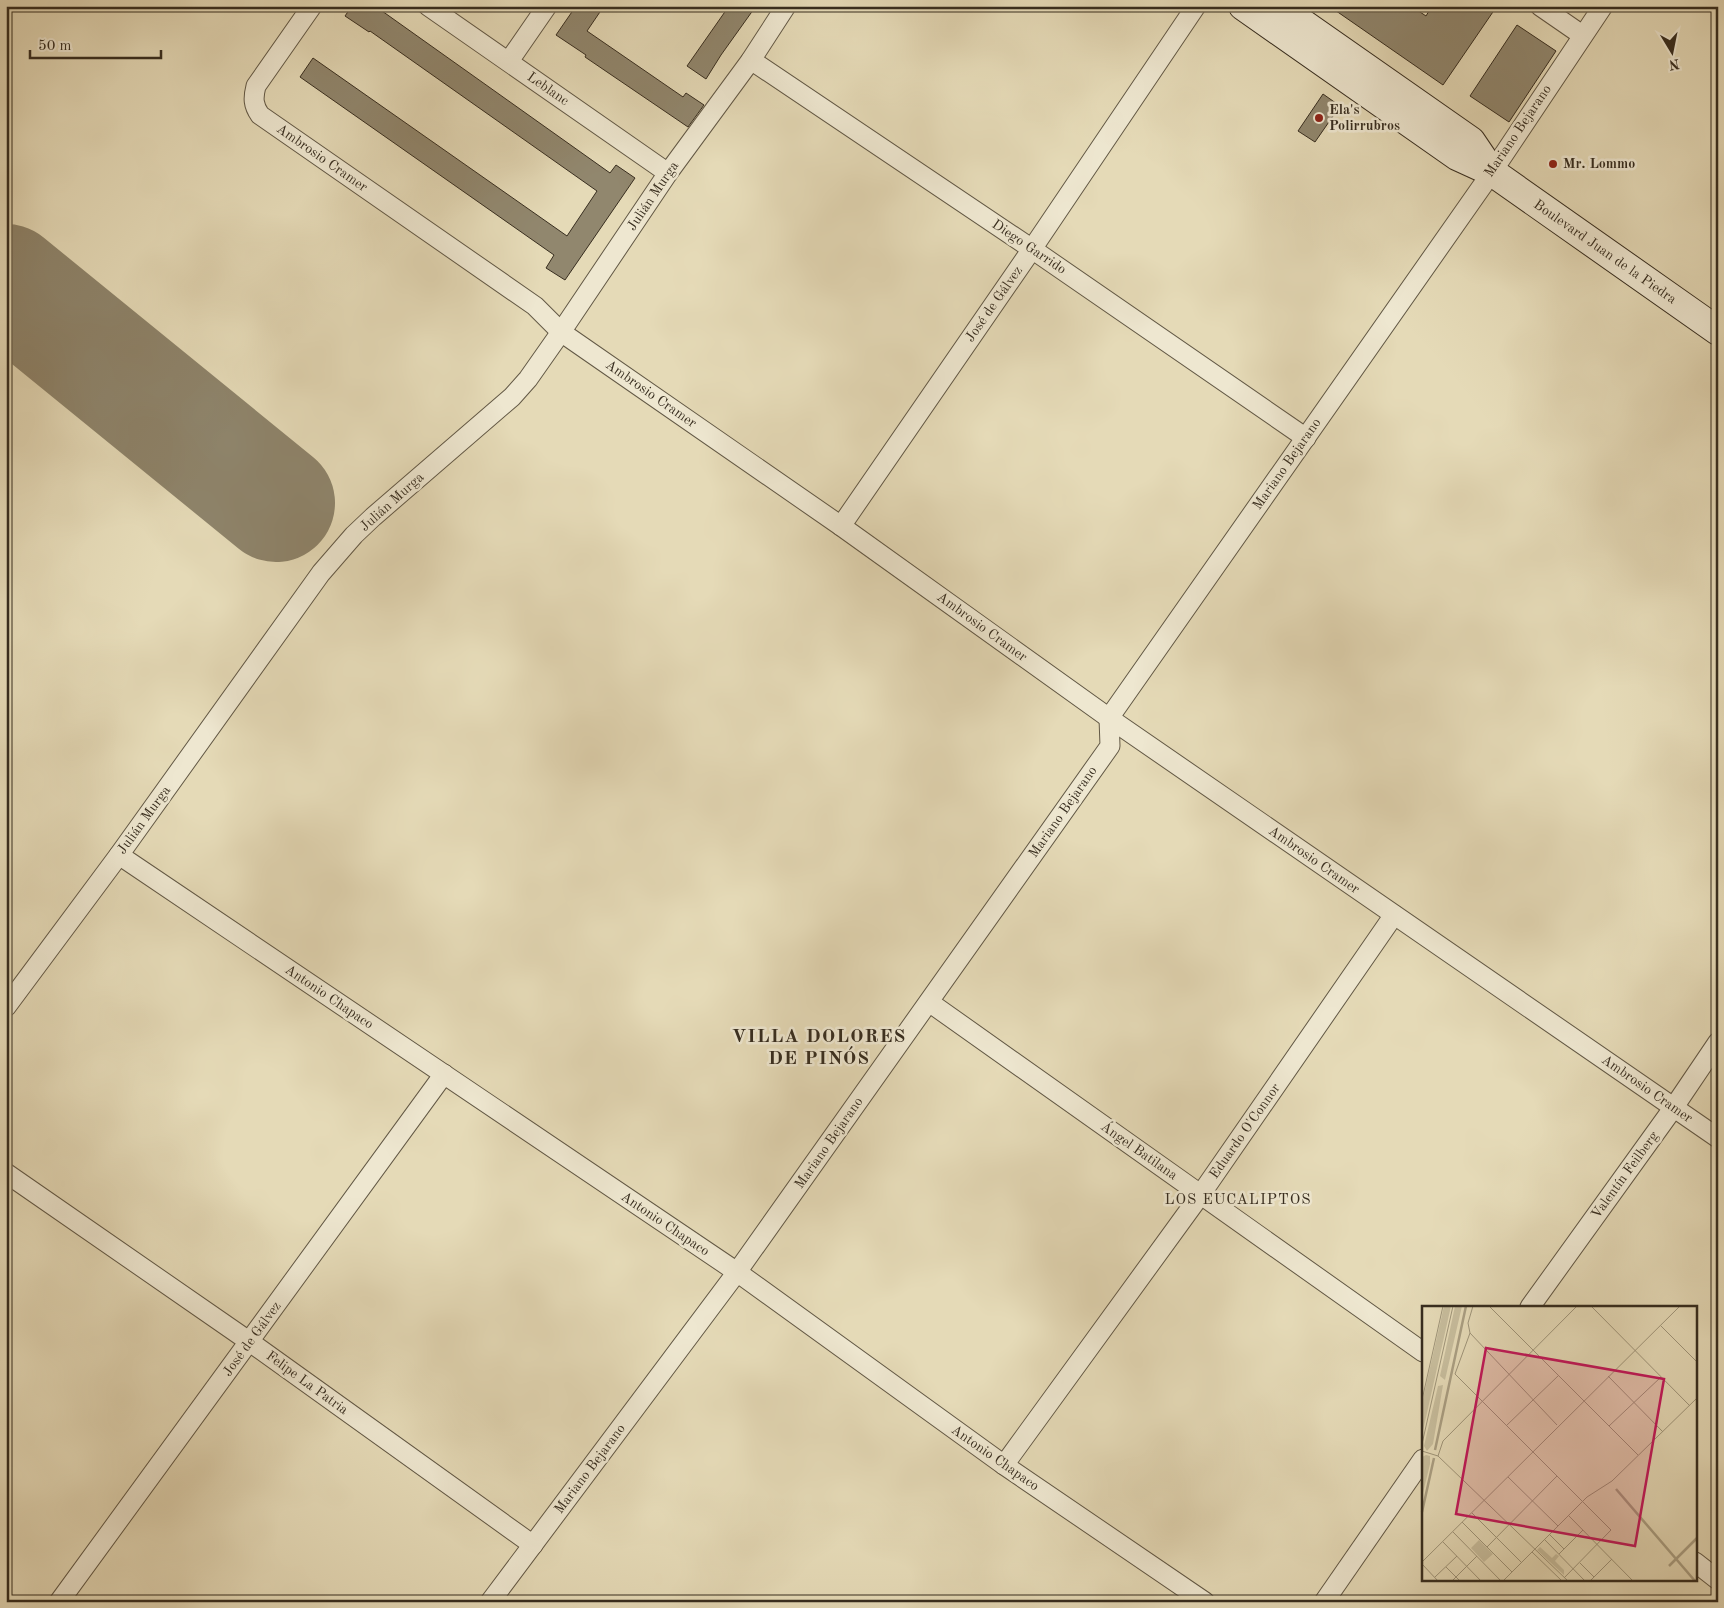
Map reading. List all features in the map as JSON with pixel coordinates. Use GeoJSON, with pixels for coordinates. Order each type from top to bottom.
{"type":"FeatureCollection","features":[{"type":"Feature","properties":{"kind":"main road","name":"Boulevard Juan de la Piedra"},"geometry":{"type":"LineString","coordinates":[[1243,6],[1456,156],[1492,172],[1718,331]]}},
{"type":"Feature","properties":{"kind":"main road","name":"Boulevard Juan de la Piedra"},"geometry":{"type":"LineString","coordinates":[[1278,6],[1471,141],[1492,172]]}},
{"type":"Feature","properties":{"kind":"street","name":"Ambrosio Cramer"},"geometry":{"type":"LineString","coordinates":[[312,6],[256,86],[253,97],[255,107],[260,114],[535,306],[561,332],[841,526],[1108,718],[1718,1138]]}},
{"type":"Feature","properties":{"kind":"street","name":"Leblanc"},"geometry":{"type":"LineString","coordinates":[[428,6],[668,172]]}},
{"type":"Feature","properties":{"kind":"street"},"geometry":{"type":"LineString","coordinates":[[509,61],[547,6]]}},
{"type":"Feature","properties":{"kind":"street","name":"Julián Murga"},"geometry":{"type":"LineString","coordinates":[[6,1007],[119,855],[321,573],[354,535],[373,517],[512,397],[528,378],[668,172],[750,60],[786,6]]}},
{"type":"Feature","properties":{"kind":"street","name":"José de Gálvez"},"geometry":{"type":"LineString","coordinates":[[841,526],[1032,249],[1196,6]]}},
{"type":"Feature","properties":{"kind":"street"},"geometry":{"type":"LineString","coordinates":[[1540,6],[1582,35]]}},
{"type":"Feature","properties":{"kind":"street","name":"Mariano Bejarano"},"geometry":{"type":"LineString","coordinates":[[490,1602],[737,1272],[1110,746],[1108,718],[1492,172],[1603,6]]}},
{"type":"Feature","properties":{"kind":"street","name":"Diego Garrido"},"geometry":{"type":"LineString","coordinates":[[750,60],[1032,249],[1306,438]]}},
{"type":"Feature","properties":{"kind":"street","name":"Antonio Chapaco"},"geometry":{"type":"LineString","coordinates":[[119,855],[737,1272],[1004,1465],[1205,1602]]}},
{"type":"Feature","properties":{"kind":"street","name":"Eduardo O'Connor"},"geometry":{"type":"LineString","coordinates":[[1004,1465],[1201,1194],[1394,915]]}},
{"type":"Feature","properties":{"kind":"street","name":"Ángel Batilana"},"geometry":{"type":"LineString","coordinates":[[929,1002],[1422,1351]]}},
{"type":"Feature","properties":{"kind":"street","name":"Valentín Feilberg"},"geometry":{"type":"LineString","coordinates":[[1531,1306],[1674,1107],[1718,1042]]}},
{"type":"Feature","properties":{"kind":"street","name":"José de Gálvez"},"geometry":{"type":"LineString","coordinates":[[59,1602],[444,1074]]}},
{"type":"Feature","properties":{"kind":"street","name":"Felipe La Patria"},"geometry":{"type":"LineString","coordinates":[[6,1173],[250,1342],[533,1545]]}},
{"type":"Feature","properties":{"kind":"street"},"geometry":{"type":"LineString","coordinates":[[1324,1602],[1422,1460]]}},
{"type":"Feature","properties":{"kind":"street"},"geometry":{"type":"LineString","coordinates":[[1696,1563],[1718,1580]]}},
{"type":"Feature","properties":{"kind":"building"},"geometry":{"type":"Polygon","coordinates":[[[352,6],[375,6],[610,173],[616,165],[635,178],[565,280],[546,268],[554,255],[300,77],[313,58],[567,236],[597,191],[370,31],[345,16],[352,6]]]}},
{"type":"Feature","properties":{"kind":"building"},"geometry":{"type":"Polygon","coordinates":[[[576,6],[604,6],[587,31],[683,97],[686,93],[704,105],[688,127],[556,35],[576,6]]]}},
{"type":"Feature","properties":{"kind":"building"},"geometry":{"type":"Polygon","coordinates":[[[729,6],[756,6],[706,79],[687,66],[729,6]]]}},
{"type":"Feature","properties":{"kind":"building"},"geometry":{"type":"Polygon","coordinates":[[[1329,6],[1411,6],[1426,16],[1432,6],[1497,6],[1443,85],[1329,6]]]}},
{"type":"Feature","properties":{"kind":"building"},"geometry":{"type":"Polygon","coordinates":[[[1517,25],[1556,51],[1509,122],[1470,96],[1517,25]]]}},
{"type":"Feature","properties":{"kind":"building","name":"Ela's Polirrubros"},"geometry":{"type":"Polygon","coordinates":[[[1323,94],[1340,106],[1315,142],[1298,131],[1323,94]]]}},
{"type":"Feature","properties":{"kind":"runway"},"geometry":{"type":"LineString","coordinates":[[6,283],[276,503]]}},
{"type":"Feature","properties":{"kind":"place","name":"Ela's Polirrubros"},"geometry":{"type":"Point","coordinates":[1319,118]}},
{"type":"Feature","properties":{"kind":"place","name":"Mr. Lommo"},"geometry":{"type":"Point","coordinates":[1553,164]}},
{"type":"Feature","properties":{"kind":"district","name":"VILLA DOLORES DE PINÓS"},"geometry":{"type":"Point","coordinates":[819,1048]}},
{"type":"Feature","properties":{"kind":"district","name":"LOS EUCALIPTOS"},"geometry":{"type":"Point","coordinates":[1238,1200]}}]}
